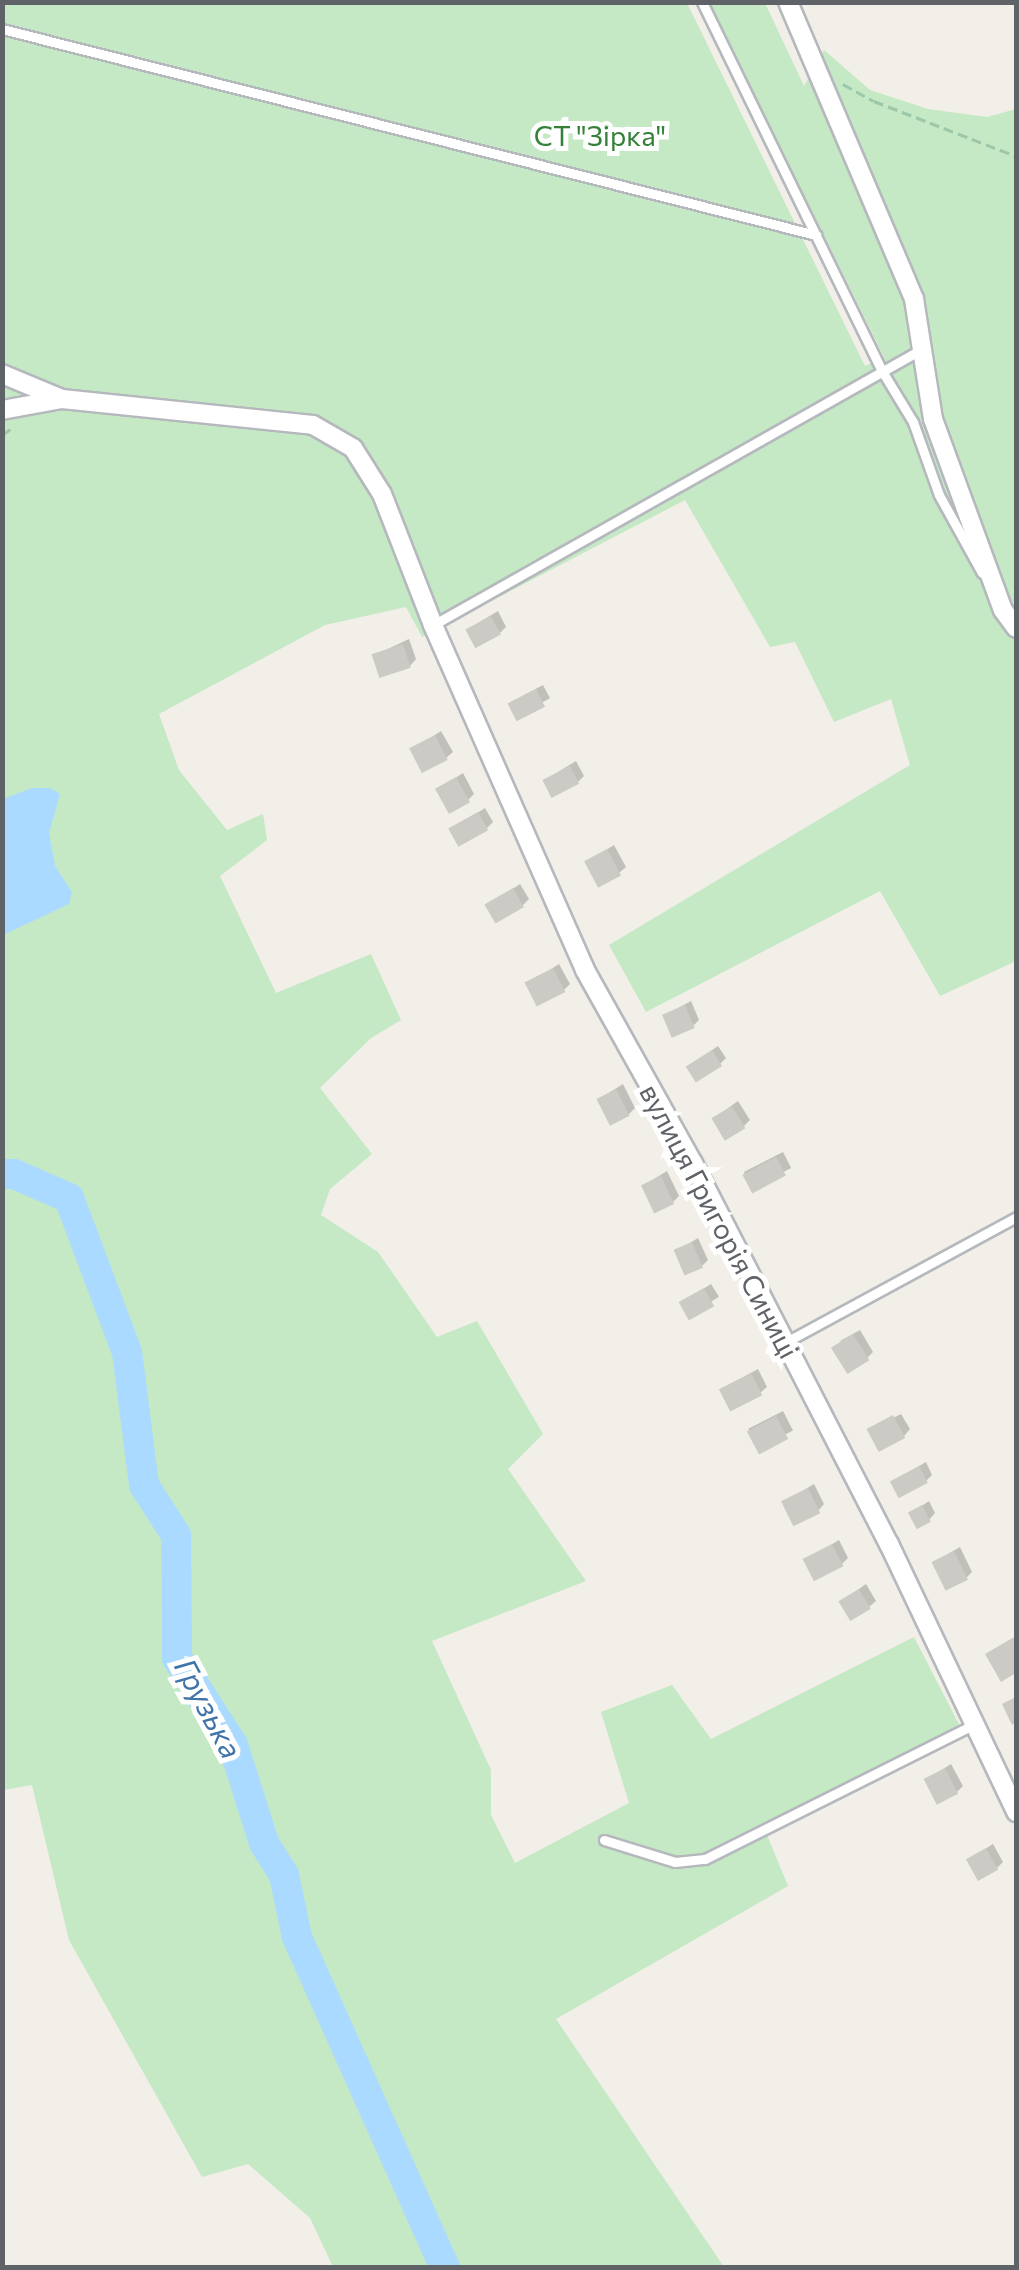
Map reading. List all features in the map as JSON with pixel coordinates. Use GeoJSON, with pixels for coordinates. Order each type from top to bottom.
{"type":"FeatureCollection","features":[{"type":"Feature","properties":{"kind":"street"},"geometry":{"type":"LineString","coordinates":[[788,2],[914,298],[934,419],[1002,610],[1016,628]]}},
{"type":"Feature","properties":{"kind":"street"},"geometry":{"type":"LineString","coordinates":[[2,374],[62,400]]}},
{"type":"Feature","properties":{"kind":"street"},"geometry":{"type":"LineString","coordinates":[[2,410],[62,400]]}},
{"type":"Feature","properties":{"kind":"street","name":"вулиця Григорія Синиці"},"geometry":{"type":"LineString","coordinates":[[62,400],[313,425],[353,448],[382,494],[433,626],[585,970],[693,1163],[889,1544],[1016,1812]]}},
{"type":"Feature","properties":{"kind":"lane"},"geometry":{"type":"LineString","coordinates":[[702,2],[882,371],[913,422],[939,495],[1002,610]]}},
{"type":"Feature","properties":{"kind":"lane"},"geometry":{"type":"LineString","coordinates":[[2,29],[816,234]]}},
{"type":"Feature","properties":{"kind":"lane"},"geometry":{"type":"LineString","coordinates":[[433,626],[922,349]]}},
{"type":"Feature","properties":{"kind":"lane"},"geometry":{"type":"LineString","coordinates":[[784,1343],[1016,1218]]}},
{"type":"Feature","properties":{"kind":"lane"},"geometry":{"type":"LineString","coordinates":[[604,1840],[674,1862],[705,1859],[973,1725]]}},
{"type":"Feature","properties":{"kind":"path"},"geometry":{"type":"LineString","coordinates":[[839,82],[874,101],[1016,156]]}},
{"type":"Feature","properties":{"kind":"green space","name":"СТ \"Зірка\""},"geometry":{"type":"Polygon","coordinates":[[[2,3],[687,3],[865,366],[884,357],[709,3],[765,3],[804,86],[824,50],[870,90],[928,109],[987,117],[1016,109],[1016,961],[940,996],[880,891],[646,1012],[609,945],[910,765],[891,699],[834,722],[795,642],[770,647],[685,500],[422,637],[406,607],[325,625],[159,714],[179,770],[227,830],[263,814],[267,840],[220,876],[276,993],[371,954],[401,1020],[371,1038],[320,1088],[372,1154],[330,1189],[321,1215],[378,1252],[437,1337],[477,1321],[543,1434],[508,1469],[586,1581],[432,1641],[491,1770],[491,1815],[515,1863],[629,1803],[601,1712],[672,1685],[711,1739],[914,1637],[965,1736],[767,1835],[788,1886],[556,2019],[724,2267],[333,2267],[310,2218],[248,2164],[202,2177],[69,1940],[32,1785],[3,1790],[2,3]]]}},
{"type":"Feature","properties":{"kind":"water"},"geometry":{"type":"Polygon","coordinates":[[[32,788],[50,788],[60,794],[49,833],[55,866],[72,892],[69,904],[3,935],[3,799],[32,788]]]}},
{"type":"Feature","properties":{"kind":"building"},"geometry":{"type":"Polygon","coordinates":[[[491,616],[501,635],[475,648],[465,630],[491,616]]]}},
{"type":"Feature","properties":{"kind":"building"},"geometry":{"type":"Polygon","coordinates":[[[403,644],[411,668],[379,678],[372,654],[403,644]]]}},
{"type":"Feature","properties":{"kind":"building"},"geometry":{"type":"Polygon","coordinates":[[[536,689],[545,707],[517,721],[507,704],[536,689]]]}},
{"type":"Feature","properties":{"kind":"building"},"geometry":{"type":"Polygon","coordinates":[[[435,735],[448,760],[422,773],[409,748],[435,735]]]}},
{"type":"Feature","properties":{"kind":"building"},"geometry":{"type":"Polygon","coordinates":[[[570,766],[579,784],[551,798],[542,780],[570,766]]]}},
{"type":"Feature","properties":{"kind":"building"},"geometry":{"type":"Polygon","coordinates":[[[456,777],[470,802],[449,814],[435,789],[456,777]]]}},
{"type":"Feature","properties":{"kind":"building"},"geometry":{"type":"Polygon","coordinates":[[[478,812],[488,830],[458,847],[448,828],[478,812]]]}},
{"type":"Feature","properties":{"kind":"building"},"geometry":{"type":"Polygon","coordinates":[[[607,849],[621,875],[598,888],[584,861],[607,849]]]}},
{"type":"Feature","properties":{"kind":"building"},"geometry":{"type":"Polygon","coordinates":[[[513,888],[524,907],[495,924],[484,904],[513,888]]]}},
{"type":"Feature","properties":{"kind":"building"},"geometry":{"type":"Polygon","coordinates":[[[553,968],[565,992],[537,1007],[524,983],[553,968]]]}},
{"type":"Feature","properties":{"kind":"building"},"geometry":{"type":"Polygon","coordinates":[[[685,1005],[695,1028],[672,1038],[662,1015],[685,1005]]]}},
{"type":"Feature","properties":{"kind":"building"},"geometry":{"type":"Polygon","coordinates":[[[712,1050],[722,1066],[696,1083],[686,1066],[712,1050]]]}},
{"type":"Feature","properties":{"kind":"building"},"geometry":{"type":"Polygon","coordinates":[[[616,1089],[630,1116],[610,1126],[596,1099],[616,1089]]]}},
{"type":"Feature","properties":{"kind":"building"},"geometry":{"type":"Polygon","coordinates":[[[732,1106],[745,1128],[725,1141],[711,1118],[732,1106]]]}},
{"type":"Feature","properties":{"kind":"building"},"geometry":{"type":"Polygon","coordinates":[[[776,1157],[786,1176],[752,1193],[742,1175],[776,1157]]]}},
{"type":"Feature","properties":{"kind":"building"},"geometry":{"type":"Polygon","coordinates":[[[661,1176],[674,1204],[654,1213],[641,1185],[661,1176]]]}},
{"type":"Feature","properties":{"kind":"building"},"geometry":{"type":"Polygon","coordinates":[[[692,1242],[703,1268],[685,1276],[674,1250],[692,1242]]]}},
{"type":"Feature","properties":{"kind":"building"},"geometry":{"type":"Polygon","coordinates":[[[704,1288],[714,1306],[689,1320],[679,1302],[704,1288]]]}},
{"type":"Feature","properties":{"kind":"building"},"geometry":{"type":"Polygon","coordinates":[[[853,1334],[869,1360],[847,1374],[831,1348],[853,1334]]]}},
{"type":"Feature","properties":{"kind":"building"},"geometry":{"type":"Polygon","coordinates":[[[751,1373],[762,1395],[730,1412],[719,1389],[751,1373]]]}},
{"type":"Feature","properties":{"kind":"building"},"geometry":{"type":"Polygon","coordinates":[[[893,1415],[905,1438],[879,1452],[867,1429],[893,1415]]]}},
{"type":"Feature","properties":{"kind":"building"},"geometry":{"type":"Polygon","coordinates":[[[776,1416],[788,1439],[759,1454],[747,1431],[776,1416]]]}},
{"type":"Feature","properties":{"kind":"building"},"geometry":{"type":"Polygon","coordinates":[[[919,1466],[928,1483],[899,1498],[890,1481],[919,1466]]]}},
{"type":"Feature","properties":{"kind":"building"},"geometry":{"type":"Polygon","coordinates":[[[808,1488],[820,1513],[793,1526],[781,1501],[808,1488]]]}},
{"type":"Feature","properties":{"kind":"building"},"geometry":{"type":"Polygon","coordinates":[[[922,1505],[931,1522],[917,1529],[908,1513],[922,1505]]]}},
{"type":"Feature","properties":{"kind":"building"},"geometry":{"type":"Polygon","coordinates":[[[832,1544],[843,1566],[814,1581],[803,1559],[832,1544]]]}},
{"type":"Feature","properties":{"kind":"building"},"geometry":{"type":"Polygon","coordinates":[[[954,1551],[968,1580],[946,1591],[932,1562],[954,1551]]]}},
{"type":"Feature","properties":{"kind":"building"},"geometry":{"type":"Polygon","coordinates":[[[859,1589],[871,1609],[850,1621],[838,1601],[859,1589]]]}},
{"type":"Feature","properties":{"kind":"building"},"geometry":{"type":"Polygon","coordinates":[[[1016,1636],[1016,1673],[1001,1682],[985,1654],[1016,1636]]]}},
{"type":"Feature","properties":{"kind":"building"},"geometry":{"type":"Polygon","coordinates":[[[1016,1697],[1016,1722],[1012,1725],[1002,1704],[1016,1697]]]}},
{"type":"Feature","properties":{"kind":"building"},"geometry":{"type":"Polygon","coordinates":[[[945,1768],[958,1794],[937,1805],[924,1779],[945,1768]]]}},
{"type":"Feature","properties":{"kind":"building"},"geometry":{"type":"Polygon","coordinates":[[[986,1848],[998,1870],[978,1881],[966,1859],[986,1848]]]}},
{"type":"Feature","properties":{"kind":"waterway","name":"Грузька"},"geometry":{"type":"LineString","coordinates":[[2,1174],[14,1174],[69,1198],[127,1352],[144,1485],[176,1535],[177,1658],[233,1745],[264,1843],[284,1875],[297,1937],[445,2268]]}}]}
